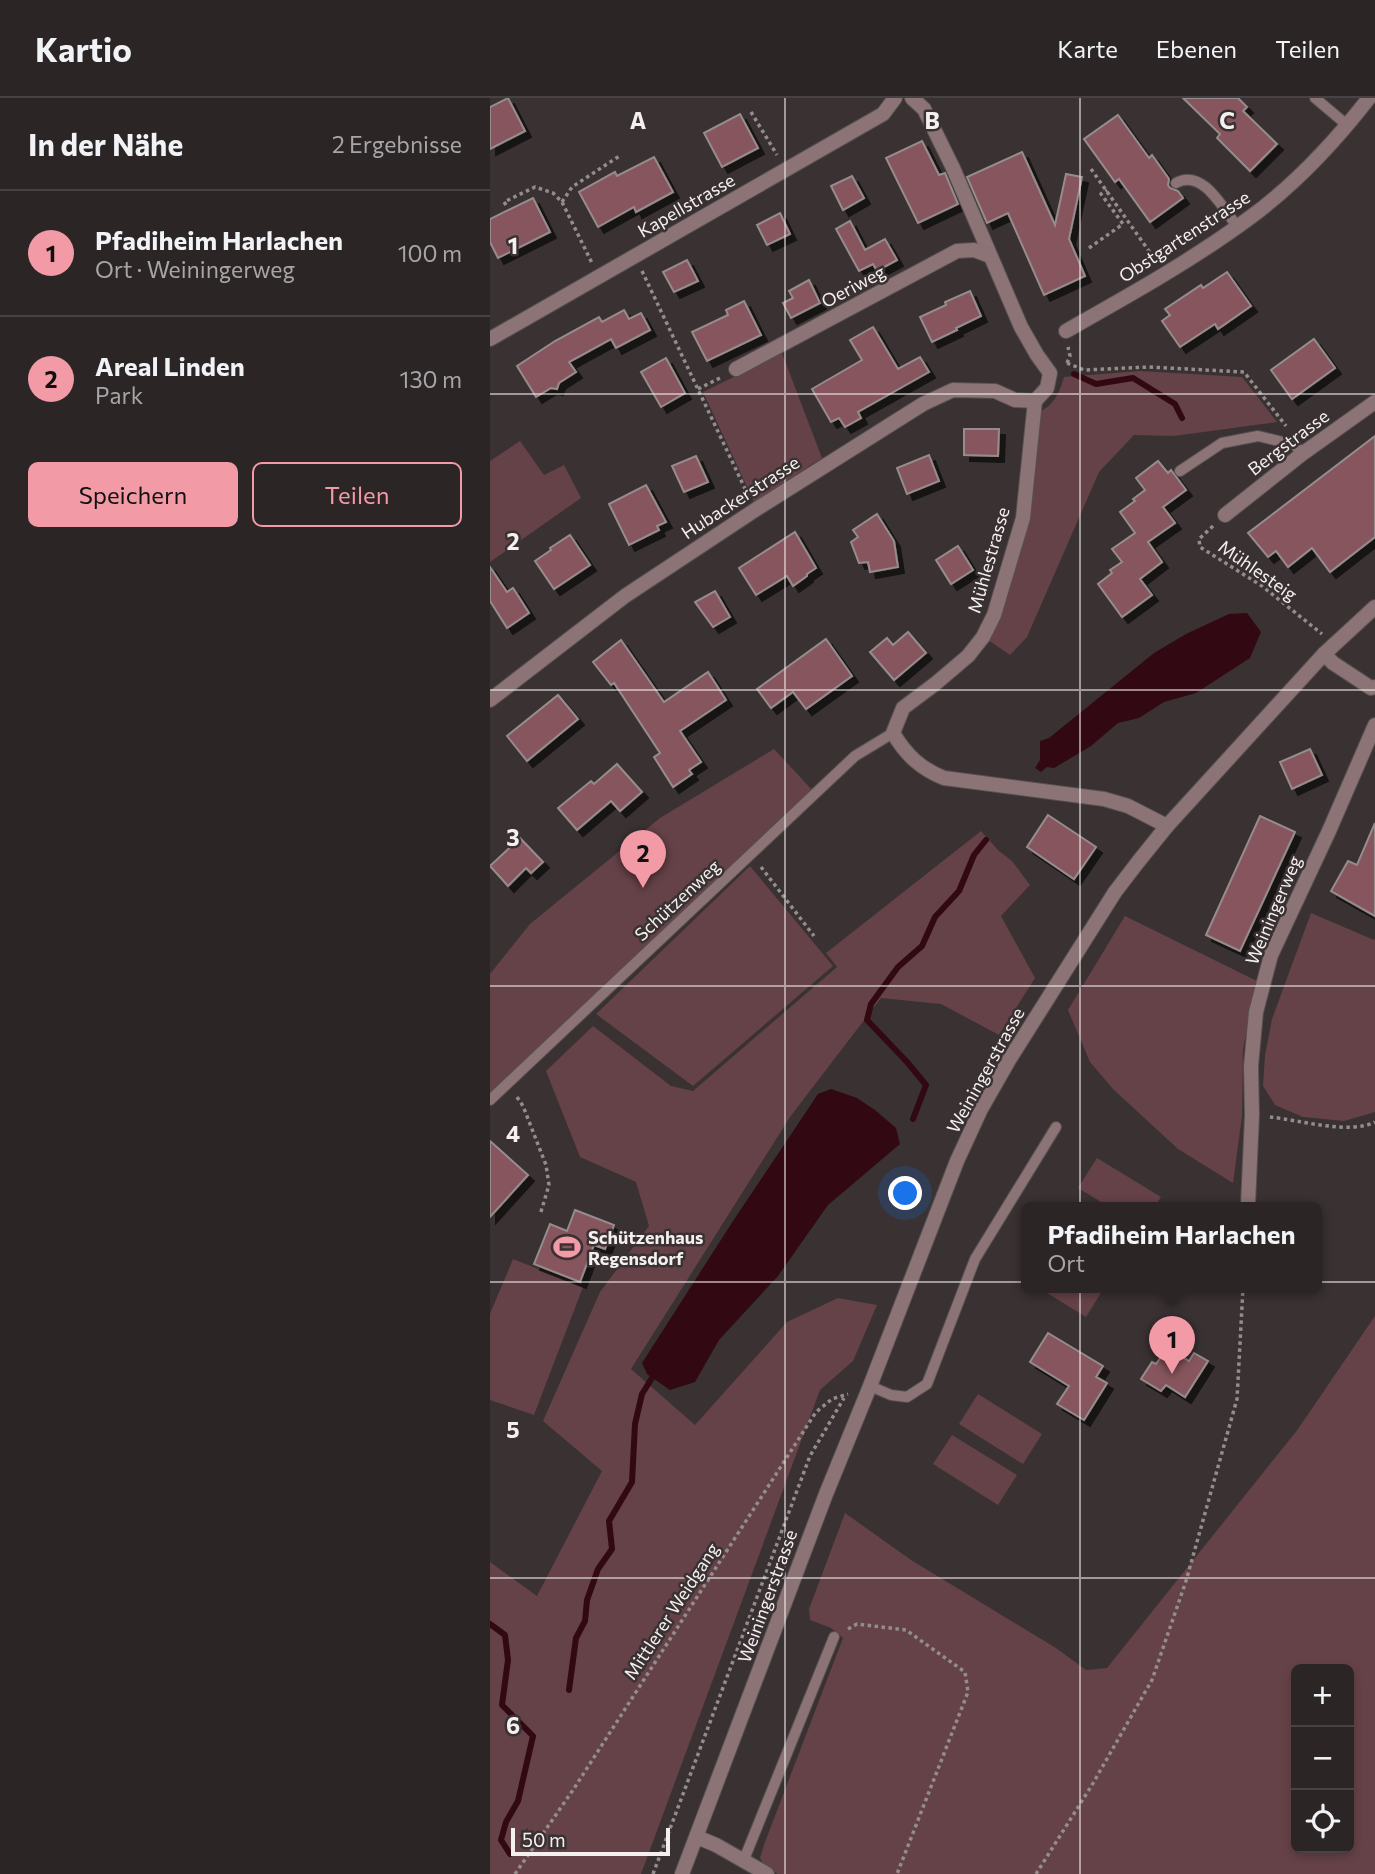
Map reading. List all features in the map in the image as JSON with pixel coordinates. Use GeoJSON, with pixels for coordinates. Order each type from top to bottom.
{"type":"FeatureCollection","features":[{"type":"Feature","properties":{"kind":"street","name":"Kapellstrasse"},"geometry":{"type":"LineString","coordinates":[[490,339],[883,114],[895,98]]}},
{"type":"Feature","properties":{"kind":"street"},"geometry":{"type":"LineString","coordinates":[[912,98],[924,109],[953,168],[1021,327],[1050,373]]}},
{"type":"Feature","properties":{"kind":"street","name":"Obstgartenstrasse"},"geometry":{"type":"LineString","coordinates":[[1066,331],[1170,272],[1257,212],[1303,173],[1369,98]]}},
{"type":"Feature","properties":{"kind":"street","name":"Oeriweg"},"geometry":{"type":"LineString","coordinates":[[736,369],[957,251],[974,250],[990,256]]}},
{"type":"Feature","properties":{"kind":"street","name":"Mühlestrasse"},"geometry":{"type":"LineString","coordinates":[[893,733],[903,708],[968,656],[983,637],[994,615],[1023,518],[1035,401],[1047,388],[1050,373]]}},
{"type":"Feature","properties":{"kind":"street","name":"Hubackerstrasse"},"geometry":{"type":"LineString","coordinates":[[490,700],[625,596],[923,404],[953,390],[995,391],[1015,400],[1035,401]]}},
{"type":"Feature","properties":{"kind":"street","name":"Bergstrasse"},"geometry":{"type":"LineString","coordinates":[[1225,515],[1302,454],[1375,402]]}},
{"type":"Feature","properties":{"kind":"street","name":"Weiningerstrasse"},"geometry":{"type":"LineString","coordinates":[[682,1874],[826,1494],[957,1161],[981,1109],[1115,892],[1167,826],[1328,649],[1375,607]]}},
{"type":"Feature","properties":{"kind":"street"},"geometry":{"type":"LineString","coordinates":[[1328,649],[1333,663],[1371,688],[1375,687]]}},
{"type":"Feature","properties":{"kind":"street","name":"Weiningerweg"},"geometry":{"type":"LineString","coordinates":[[1248,1202],[1251,1066],[1256,1013],[1271,955],[1375,725]]}},
{"type":"Feature","properties":{"kind":"street"},"geometry":{"type":"LineString","coordinates":[[893,733],[921,767],[944,778],[1104,799],[1128,806],[1167,826]]}},
{"type":"Feature","properties":{"kind":"street"},"geometry":{"type":"LineString","coordinates":[[697,1838],[716,1845],[767,1874]]}},
{"type":"Feature","properties":{"kind":"lane"},"geometry":{"type":"LineString","coordinates":[[1315,98],[1347,125]]}},
{"type":"Feature","properties":{"kind":"lane"},"geometry":{"type":"LineString","coordinates":[[1176,183],[1189,179],[1202,184],[1237,226]]}},
{"type":"Feature","properties":{"kind":"lane"},"geometry":{"type":"LineString","coordinates":[[1180,471],[1222,443],[1258,436],[1295,445],[1302,454]]}},
{"type":"Feature","properties":{"kind":"lane","name":"Schützenweg"},"geometry":{"type":"LineString","coordinates":[[490,1100],[856,756],[893,733]]}},
{"type":"Feature","properties":{"kind":"lane"},"geometry":{"type":"LineString","coordinates":[[870,1386],[891,1395],[907,1397],[927,1384],[975,1259],[1056,1127]]}},
{"type":"Feature","properties":{"kind":"lane"},"geometry":{"type":"LineString","coordinates":[[743,1861],[834,1637]]}},
{"type":"Feature","properties":{"kind":"path"},"geometry":{"type":"LineString","coordinates":[[751,112],[780,159]]}},
{"type":"Feature","properties":{"kind":"path"},"geometry":{"type":"LineString","coordinates":[[562,202],[572,187],[621,155]]}},
{"type":"Feature","properties":{"kind":"path"},"geometry":{"type":"LineString","coordinates":[[1091,169],[1156,261]]}},
{"type":"Feature","properties":{"kind":"path"},"geometry":{"type":"LineString","coordinates":[[506,205],[504,202],[535,187],[553,193],[562,202],[598,277]]}},
{"type":"Feature","properties":{"kind":"path"},"geometry":{"type":"LineString","coordinates":[[1089,248],[1123,224],[1101,194],[1107,190]]}},
{"type":"Feature","properties":{"kind":"path"},"geometry":{"type":"LineString","coordinates":[[635,256],[755,510]]}},
{"type":"Feature","properties":{"kind":"path"},"geometry":{"type":"LineString","coordinates":[[1050,373],[1068,363],[1070,356],[1066,331]]}},
{"type":"Feature","properties":{"kind":"path"},"geometry":{"type":"LineString","coordinates":[[1068,363],[1084,370],[1149,367],[1244,372],[1292,433]]}},
{"type":"Feature","properties":{"kind":"path"},"geometry":{"type":"LineString","coordinates":[[698,389],[736,369]]}},
{"type":"Feature","properties":{"kind":"path","name":"Mühlesteig"},"geometry":{"type":"LineString","coordinates":[[1225,515],[1199,539],[1200,547],[1262,586],[1324,635],[1328,649]]}},
{"type":"Feature","properties":{"kind":"path"},"geometry":{"type":"LineString","coordinates":[[751,854],[814,936]]}},
{"type":"Feature","properties":{"kind":"path"},"geometry":{"type":"LineString","coordinates":[[507,1085],[523,1106],[546,1165],[549,1185],[540,1215]]}},
{"type":"Feature","properties":{"kind":"path"},"geometry":{"type":"LineString","coordinates":[[1291,1119],[1334,1127],[1369,1125],[1375,1122]]}},
{"type":"Feature","properties":{"kind":"path"},"geometry":{"type":"LineString","coordinates":[[1036,1874],[1092,1785],[1152,1680],[1186,1581],[1237,1399],[1243,1293]]}},
{"type":"Feature","properties":{"kind":"path","name":"Mittlerer Weidgang"},"geometry":{"type":"LineString","coordinates":[[515,1874],[573,1790],[816,1412],[832,1399],[870,1386]]}},
{"type":"Feature","properties":{"kind":"path"},"geometry":{"type":"LineString","coordinates":[[653,1874],[810,1456],[847,1394]]}},
{"type":"Feature","properties":{"kind":"path"},"geometry":{"type":"LineString","coordinates":[[834,1637],[858,1624],[906,1630],[965,1672],[968,1692],[897,1874]]}},
{"type":"Feature","properties":{"kind":"shaded area"},"geometry":{"type":"Polygon","coordinates":[[[782,353],[822,458],[754,502],[703,392],[782,353]]]}},
{"type":"Feature","properties":{"kind":"shaded area"},"geometry":{"type":"Polygon","coordinates":[[[1140,371],[1242,377],[1277,422],[1174,436],[1134,435],[1099,472],[1027,637],[1010,655],[988,640],[1000,618],[1040,412],[1056,398],[1064,377],[1140,371]]]}},
{"type":"Feature","properties":{"kind":"shaded area"},"geometry":{"type":"Polygon","coordinates":[[[520,441],[544,475],[564,465],[581,498],[490,562],[490,461],[520,441]]]}},
{"type":"Feature","properties":{"kind":"shaded area"},"geometry":{"type":"Polygon","coordinates":[[[1247,613],[1261,632],[1250,658],[1196,693],[1164,702],[1139,718],[1118,723],[1091,746],[1054,768],[1047,767],[1041,772],[1035,768],[1040,760],[1040,741],[1049,738],[1154,653],[1229,614],[1247,613]]]}},
{"type":"Feature","properties":{"kind":"shaded area"},"geometry":{"type":"Polygon","coordinates":[[[774,749],[815,793],[490,1093],[490,974],[530,924],[660,818],[774,749]]]}},
{"type":"Feature","properties":{"kind":"shaded area"},"geometry":{"type":"Polygon","coordinates":[[[981,831],[1012,861],[1030,885],[1001,916],[1035,978],[999,1035],[941,1004],[881,998],[790,1117],[631,1369],[695,1425],[787,1322],[838,1298],[877,1305],[853,1361],[820,1390],[641,1874],[490,1874],[490,1562],[537,1596],[602,1471],[543,1421],[600,1292],[649,1226],[636,1182],[580,1157],[546,1071],[593,1026],[671,1086],[693,1091],[837,967],[826,953],[981,831]]]}},
{"type":"Feature","properties":{"kind":"shaded area"},"geometry":{"type":"Polygon","coordinates":[[[750,866],[833,966],[693,1086],[596,1014],[750,866]]]}},
{"type":"Feature","properties":{"kind":"shaded area"},"geometry":{"type":"Polygon","coordinates":[[[1311,913],[1375,939],[1375,1112],[1344,1121],[1303,1117],[1275,1105],[1263,1086],[1265,1055],[1272,1019],[1311,913]]]}},
{"type":"Feature","properties":{"kind":"shaded area"},"geometry":{"type":"Polygon","coordinates":[[[1125,916],[1257,981],[1243,1049],[1242,1116],[1233,1183],[1178,1149],[1113,1089],[1090,1062],[1068,1010],[1125,916]]]}},
{"type":"Feature","properties":{"kind":"shaded area"},"geometry":{"type":"Polygon","coordinates":[[[831,1089],[857,1098],[875,1110],[896,1128],[900,1144],[828,1205],[778,1276],[719,1340],[695,1382],[670,1390],[647,1374],[642,1363],[818,1094],[831,1089]]]}},
{"type":"Feature","properties":{"kind":"shaded area"},"geometry":{"type":"Polygon","coordinates":[[[1097,1158],[1161,1197],[1158,1202],[1101,1202],[1078,1188],[1097,1158]]]}},
{"type":"Feature","properties":{"kind":"shaded area"},"geometry":{"type":"Polygon","coordinates":[[[513,1259],[583,1287],[534,1415],[490,1400],[490,1314],[513,1259]]]}},
{"type":"Feature","properties":{"kind":"shaded area"},"geometry":{"type":"Polygon","coordinates":[[[1047,1293],[1101,1293],[1086,1317],[1047,1293]]]}},
{"type":"Feature","properties":{"kind":"shaded area"},"geometry":{"type":"Polygon","coordinates":[[[1375,1316],[1375,1874],[778,1874],[766,1868],[760,1858],[843,1638],[831,1628],[810,1620],[809,1609],[845,1513],[911,1560],[1056,1648],[1086,1670],[1107,1668],[1298,1429],[1375,1316]]]}},
{"type":"Feature","properties":{"kind":"shaded area"},"geometry":{"type":"Polygon","coordinates":[[[978,1394],[1042,1434],[1023,1464],[959,1424],[978,1394]]]}},
{"type":"Feature","properties":{"kind":"shaded area"},"geometry":{"type":"Polygon","coordinates":[[[952,1435],[1017,1475],[998,1505],[933,1464],[952,1435]]]}},
{"type":"Feature","properties":{"kind":"building"},"geometry":{"type":"Polygon","coordinates":[[[508,98],[525,131],[490,149],[490,107],[508,98]]]}},
{"type":"Feature","properties":{"kind":"building"},"geometry":{"type":"Polygon","coordinates":[[[1183,98],[1238,98],[1247,107],[1243,111],[1277,144],[1250,171],[1217,138],[1220,134],[1183,98]]]}},
{"type":"Feature","properties":{"kind":"building"},"geometry":{"type":"Polygon","coordinates":[[[740,114],[758,148],[722,167],[704,133],[740,114]]]}},
{"type":"Feature","properties":{"kind":"building"},"geometry":{"type":"Polygon","coordinates":[[[1118,115],[1149,158],[1152,155],[1169,179],[1170,188],[1178,191],[1183,198],[1150,222],[1119,179],[1115,182],[1084,139],[1118,115]]]}},
{"type":"Feature","properties":{"kind":"building"},"geometry":{"type":"Polygon","coordinates":[[[922,141],[939,175],[945,173],[958,204],[918,223],[886,158],[922,141]]]}},
{"type":"Feature","properties":{"kind":"building"},"geometry":{"type":"Polygon","coordinates":[[[1022,152],[1055,225],[1066,174],[1082,177],[1069,239],[1085,276],[1044,295],[1008,213],[987,223],[967,177],[1022,152]]]}},
{"type":"Feature","properties":{"kind":"building"},"geometry":{"type":"Polygon","coordinates":[[[654,157],[673,192],[636,212],[634,207],[598,227],[579,192],[615,172],[617,176],[654,157]]]}},
{"type":"Feature","properties":{"kind":"building"},"geometry":{"type":"Polygon","coordinates":[[[852,176],[864,198],[843,210],[831,186],[852,176]]]}},
{"type":"Feature","properties":{"kind":"building"},"geometry":{"type":"Polygon","coordinates":[[[533,198],[550,232],[498,258],[490,242],[490,219],[533,198]]]}},
{"type":"Feature","properties":{"kind":"building"},"geometry":{"type":"Polygon","coordinates":[[[780,213],[790,234],[767,245],[757,225],[780,213]]]}},
{"type":"Feature","properties":{"kind":"building"},"geometry":{"type":"Polygon","coordinates":[[[850,221],[865,250],[885,239],[897,260],[877,271],[873,264],[859,271],[836,229],[850,221]]]}},
{"type":"Feature","properties":{"kind":"building"},"geometry":{"type":"Polygon","coordinates":[[[687,260],[698,281],[674,292],[663,272],[687,260]]]}},
{"type":"Feature","properties":{"kind":"building"},"geometry":{"type":"Polygon","coordinates":[[[1227,272],[1251,306],[1218,329],[1215,324],[1180,347],[1162,321],[1170,315],[1165,309],[1201,285],[1203,288],[1227,272]]]}},
{"type":"Feature","properties":{"kind":"building"},"geometry":{"type":"Polygon","coordinates":[[[809,280],[820,303],[791,318],[783,303],[793,298],[789,291],[809,280]]]}},
{"type":"Feature","properties":{"kind":"building"},"geometry":{"type":"Polygon","coordinates":[[[970,291],[981,316],[932,342],[920,317],[970,291]]]}},
{"type":"Feature","properties":{"kind":"building"},"geometry":{"type":"Polygon","coordinates":[[[744,301],[761,335],[707,361],[692,332],[728,315],[726,310],[744,301]]]}},
{"type":"Feature","properties":{"kind":"building"},"geometry":{"type":"Polygon","coordinates":[[[624,310],[629,319],[641,313],[650,330],[616,348],[611,339],[569,362],[576,372],[559,383],[557,389],[551,388],[536,397],[517,366],[599,317],[602,322],[624,310]]]}},
{"type":"Feature","properties":{"kind":"building"},"geometry":{"type":"Polygon","coordinates":[[[873,327],[898,369],[920,357],[929,372],[858,412],[861,418],[845,427],[839,418],[831,422],[812,389],[862,360],[850,340],[873,327]]]}},
{"type":"Feature","properties":{"kind":"building"},"geometry":{"type":"Polygon","coordinates":[[[1314,339],[1335,368],[1292,399],[1271,370],[1314,339]]]}},
{"type":"Feature","properties":{"kind":"building"},"geometry":{"type":"Polygon","coordinates":[[[666,358],[685,393],[661,407],[641,372],[666,358]]]}},
{"type":"Feature","properties":{"kind":"building"},"geometry":{"type":"Polygon","coordinates":[[[964,429],[999,429],[998,456],[964,455],[964,429]]]}},
{"type":"Feature","properties":{"kind":"building"},"geometry":{"type":"Polygon","coordinates":[[[1375,436],[1375,537],[1330,572],[1312,548],[1288,567],[1276,551],[1268,557],[1248,533],[1375,436]]]}},
{"type":"Feature","properties":{"kind":"building"},"geometry":{"type":"Polygon","coordinates":[[[929,455],[939,481],[907,494],[897,468],[929,455]]]}},
{"type":"Feature","properties":{"kind":"building"},"geometry":{"type":"Polygon","coordinates":[[[696,456],[708,482],[684,492],[672,466],[696,456]]]}},
{"type":"Feature","properties":{"kind":"building"},"geometry":{"type":"Polygon","coordinates":[[[1158,461],[1168,473],[1171,470],[1186,490],[1163,507],[1175,523],[1148,542],[1162,562],[1140,579],[1152,595],[1122,617],[1098,584],[1112,573],[1110,570],[1122,562],[1112,549],[1135,533],[1120,512],[1145,490],[1136,478],[1158,461]]]}},
{"type":"Feature","properties":{"kind":"building"},"geometry":{"type":"Polygon","coordinates":[[[646,485],[666,522],[657,526],[659,530],[629,545],[609,504],[646,485]]]}},
{"type":"Feature","properties":{"kind":"building"},"geometry":{"type":"Polygon","coordinates":[[[877,514],[894,541],[898,567],[870,572],[868,562],[859,563],[851,542],[858,537],[853,530],[877,514]]]}},
{"type":"Feature","properties":{"kind":"building"},"geometry":{"type":"Polygon","coordinates":[[[795,532],[816,568],[793,586],[787,576],[756,595],[739,568],[795,532]]]}},
{"type":"Feature","properties":{"kind":"building"},"geometry":{"type":"Polygon","coordinates":[[[570,535],[590,565],[554,589],[535,561],[570,535]]]}},
{"type":"Feature","properties":{"kind":"building"},"geometry":{"type":"Polygon","coordinates":[[[958,546],[973,570],[951,584],[936,560],[958,546]]]}},
{"type":"Feature","properties":{"kind":"building"},"geometry":{"type":"Polygon","coordinates":[[[490,567],[507,592],[513,588],[529,613],[507,628],[490,601],[490,567]]]}},
{"type":"Feature","properties":{"kind":"building"},"geometry":{"type":"Polygon","coordinates":[[[715,591],[730,617],[713,627],[695,602],[715,591]]]}},
{"type":"Feature","properties":{"kind":"building"},"geometry":{"type":"Polygon","coordinates":[[[908,632],[926,653],[894,680],[870,652],[887,638],[893,645],[908,632]]]}},
{"type":"Feature","properties":{"kind":"building"},"geometry":{"type":"Polygon","coordinates":[[[826,639],[852,676],[806,709],[793,692],[771,708],[757,689],[826,639]]]}},
{"type":"Feature","properties":{"kind":"building"},"geometry":{"type":"Polygon","coordinates":[[[621,640],[664,702],[708,672],[726,700],[680,731],[701,762],[689,770],[692,774],[673,787],[654,757],[660,753],[614,683],[611,685],[593,662],[621,640]]]}},
{"type":"Feature","properties":{"kind":"building"},"geometry":{"type":"Polygon","coordinates":[[[558,695],[578,719],[527,761],[507,736],[558,695]]]}},
{"type":"Feature","properties":{"kind":"building"},"geometry":{"type":"Polygon","coordinates":[[[1310,749],[1322,775],[1292,789],[1280,762],[1310,749]]]}},
{"type":"Feature","properties":{"kind":"building"},"geometry":{"type":"Polygon","coordinates":[[[617,764],[642,792],[620,811],[611,801],[577,830],[558,808],[591,781],[594,784],[617,764]]]}},
{"type":"Feature","properties":{"kind":"building"},"geometry":{"type":"Polygon","coordinates":[[[1048,815],[1096,847],[1074,879],[1027,847],[1048,815]]]}},
{"type":"Feature","properties":{"kind":"building"},"geometry":{"type":"Polygon","coordinates":[[[1260,816],[1295,832],[1240,951],[1206,935],[1260,816]]]}},
{"type":"Feature","properties":{"kind":"building"},"geometry":{"type":"Polygon","coordinates":[[[1375,823],[1375,916],[1331,891],[1348,861],[1357,865],[1375,823]]]}},
{"type":"Feature","properties":{"kind":"building"},"geometry":{"type":"Polygon","coordinates":[[[520,838],[543,862],[531,873],[526,868],[508,886],[490,866],[520,838]]]}},
{"type":"Feature","properties":{"kind":"building"},"geometry":{"type":"Polygon","coordinates":[[[490,1141],[528,1175],[490,1217],[490,1141]]]}},
{"type":"Feature","properties":{"kind":"building","name":"Schützenhaus Regensdorf"},"geometry":{"type":"Polygon","coordinates":[[[575,1210],[614,1225],[605,1249],[594,1245],[580,1282],[534,1264],[550,1224],[567,1231],[575,1210]]]}},
{"type":"Feature","properties":{"kind":"building"},"geometry":{"type":"Polygon","coordinates":[[[1048,1333],[1103,1366],[1096,1377],[1107,1383],[1084,1420],[1057,1404],[1069,1386],[1030,1362],[1048,1333]]]}},
{"type":"Feature","properties":{"kind":"building"},"geometry":{"type":"Polygon","coordinates":[[[1194,1353],[1208,1361],[1185,1397],[1166,1385],[1161,1391],[1141,1379],[1152,1362],[1156,1364],[1163,1354],[1176,1358],[1178,1354],[1189,1361],[1194,1353]]]}},
{"type":"Feature","properties":{"kind":"waterway"},"geometry":{"type":"LineString","coordinates":[[1074,374],[1096,384],[1133,378],[1175,404],[1182,418]]}},
{"type":"Feature","properties":{"kind":"waterway"},"geometry":{"type":"LineString","coordinates":[[913,1119],[926,1085],[867,1020],[871,1004],[898,967],[922,946],[935,917],[959,891],[974,855],[986,840]]}},
{"type":"Feature","properties":{"kind":"waterway"},"geometry":{"type":"LineString","coordinates":[[569,1690],[576,1638],[585,1621],[587,1600],[598,1569],[612,1549],[609,1521],[632,1482],[635,1424],[642,1394],[652,1378]]}},
{"type":"Feature","properties":{"kind":"waterway"},"geometry":{"type":"LineString","coordinates":[[490,1624],[505,1635],[508,1660],[502,1705],[533,1736],[518,1801],[506,1822],[501,1840],[510,1854]]}},
{"type":"Feature","properties":{"kind":"place","name":"Areal Linden"},"geometry":{"type":"Point","coordinates":[643,888]}},
{"type":"Feature","properties":{"kind":"place","name":"Schützenhaus Regensdorf"},"geometry":{"type":"Point","coordinates":[567,1247]}},
{"type":"Feature","properties":{"kind":"place","name":"Pfadiheim Harlachen"},"geometry":{"type":"Point","coordinates":[1172,1374]}}]}
